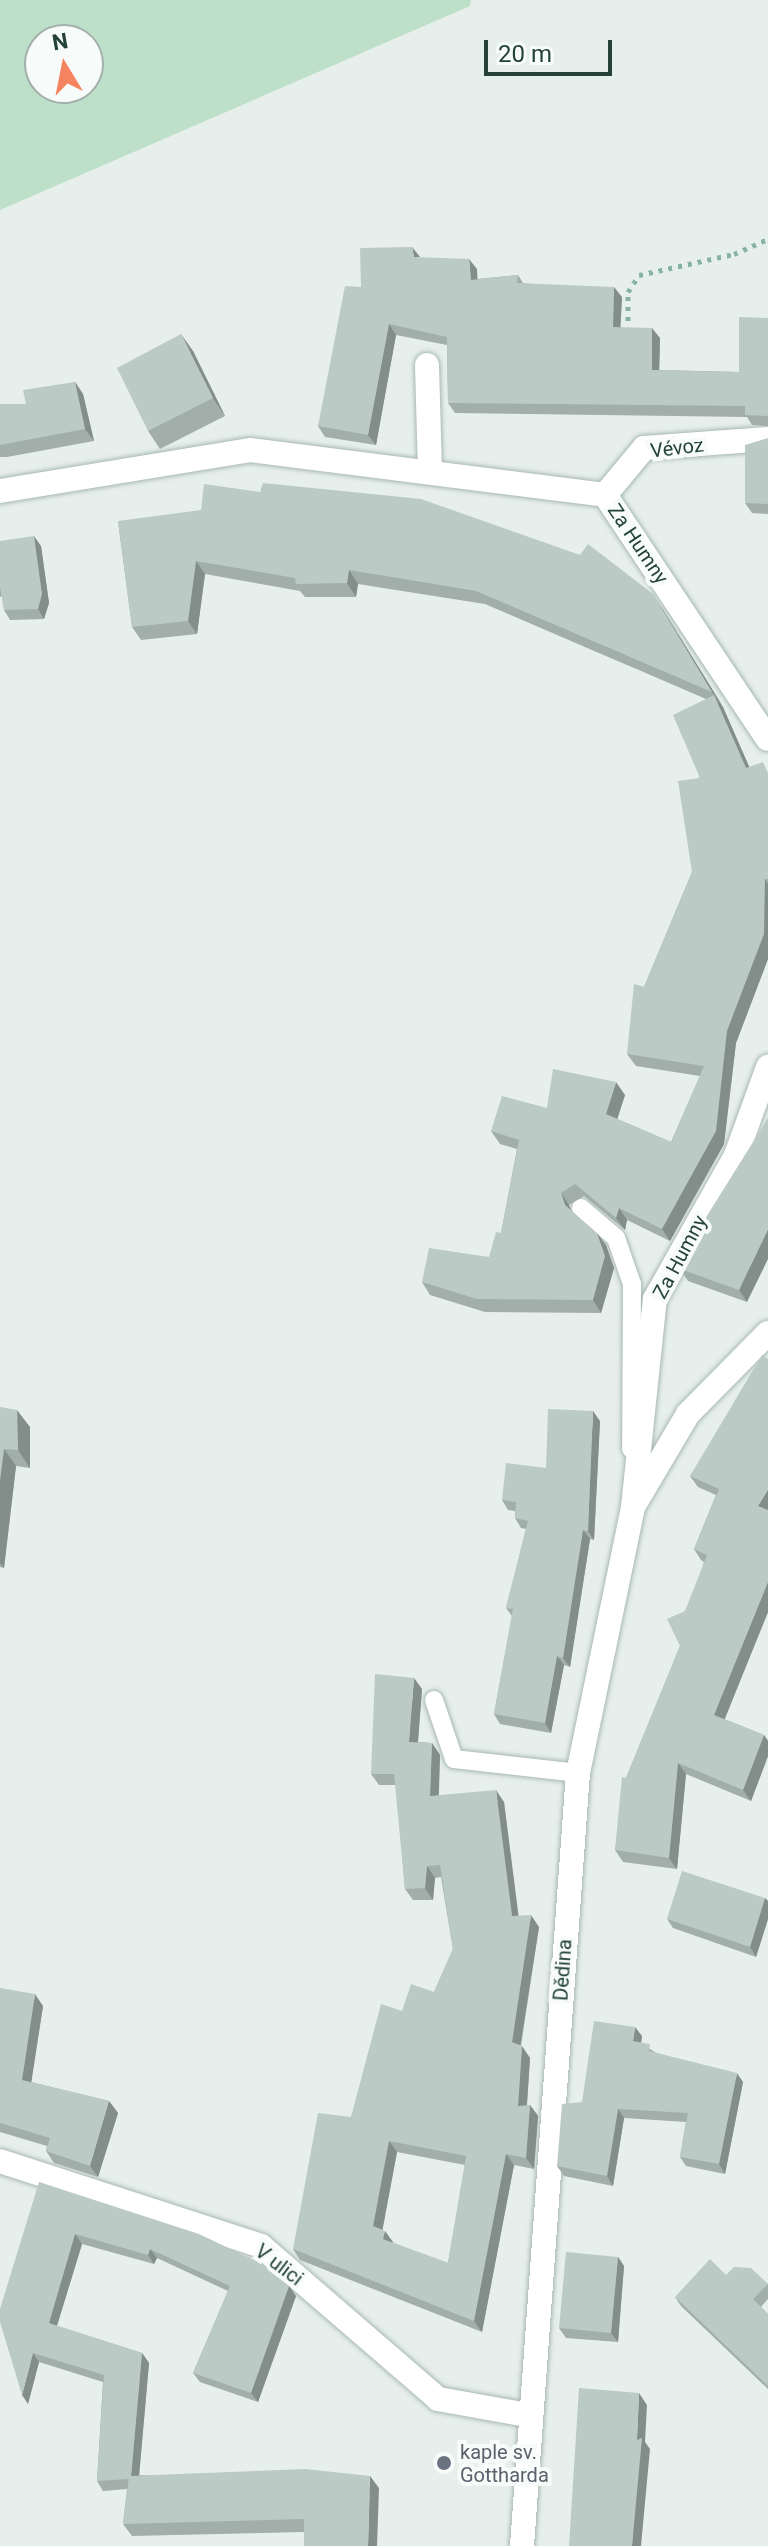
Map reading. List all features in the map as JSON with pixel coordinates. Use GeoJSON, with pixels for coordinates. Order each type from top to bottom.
{"type":"FeatureCollection","features":[{"type":"Feature","properties":{"kind":"street"},"geometry":{"type":"LineString","coordinates":[[427,365],[430,472]]}},
{"type":"Feature","properties":{"kind":"street","name":"Vévoz"},"geometry":{"type":"LineString","coordinates":[[605,495],[644,448],[768,439]]}},
{"type":"Feature","properties":{"kind":"street","name":"Za Humny"},"geometry":{"type":"LineString","coordinates":[[0,491],[250,450],[605,495],[768,739]]}},
{"type":"Feature","properties":{"kind":"street","name":"Za Humny"},"geometry":{"type":"LineString","coordinates":[[633,1507],[655,1299],[736,1155],[768,1067]]}},
{"type":"Feature","properties":{"kind":"street","name":"Dědina"},"geometry":{"type":"LineString","coordinates":[[522,2546],[528,2415],[578,1773],[633,1507],[688,1414],[768,1333]]}},
{"type":"Feature","properties":{"kind":"street","name":"V ulici"},"geometry":{"type":"LineString","coordinates":[[0,2161],[261,2246],[438,2399],[528,2415]]}},
{"type":"Feature","properties":{"kind":"lane"},"geometry":{"type":"LineString","coordinates":[[581,1208],[616,1238],[632,1284],[628,1372],[633,1507]]}},
{"type":"Feature","properties":{"kind":"lane"},"geometry":{"type":"LineString","coordinates":[[434,1700],[454,1759],[578,1773]]}},
{"type":"Feature","properties":{"kind":"path"},"geometry":{"type":"LineString","coordinates":[[628,338],[628,292],[639,275],[734,254],[768,239]]}},
{"type":"Feature","properties":{"kind":"green space"},"geometry":{"type":"Polygon","coordinates":[[[0,0],[471,0],[470,6],[0,210],[0,0]]]}},
{"type":"Feature","properties":{"kind":"building"},"geometry":{"type":"Polygon","coordinates":[[[412,247],[414,257],[469,259],[471,280],[518,275],[517,283],[614,287],[613,327],[652,328],[652,370],[739,372],[739,317],[768,318],[768,416],[745,415],[745,406],[448,403],[447,337],[389,324],[368,435],[318,426],[345,286],[361,287],[360,248],[412,247]]]}},
{"type":"Feature","properties":{"kind":"building"},"geometry":{"type":"Polygon","coordinates":[[[181,334],[213,398],[148,431],[117,368],[181,334]]]}},
{"type":"Feature","properties":{"kind":"building"},"geometry":{"type":"Polygon","coordinates":[[[75,382],[85,429],[0,445],[0,404],[26,404],[23,390],[75,382]]]}},
{"type":"Feature","properties":{"kind":"building"},"geometry":{"type":"Polygon","coordinates":[[[768,438],[768,504],[745,503],[745,445],[768,438]]]}},
{"type":"Feature","properties":{"kind":"building"},"geometry":{"type":"Polygon","coordinates":[[[263,483],[421,499],[580,555],[588,544],[653,594],[712,692],[476,591],[349,570],[347,583],[296,584],[295,578],[196,561],[188,621],[132,627],[118,521],[201,510],[204,484],[260,492],[263,483]]]}},
{"type":"Feature","properties":{"kind":"building"},"geometry":{"type":"Polygon","coordinates":[[[34,536],[42,594],[38,609],[4,610],[0,587],[0,541],[34,536]]]}},
{"type":"Feature","properties":{"kind":"building"},"geometry":{"type":"Polygon","coordinates":[[[714,695],[746,768],[763,762],[768,773],[768,879],[765,879],[764,934],[727,1031],[716,1131],[662,1229],[619,1208],[616,1218],[575,1184],[561,1193],[565,1205],[597,1233],[605,1256],[593,1300],[477,1299],[422,1282],[429,1248],[489,1257],[496,1232],[501,1233],[519,1140],[491,1131],[502,1096],[547,1108],[553,1069],[616,1082],[606,1114],[671,1142],[704,1066],[627,1054],[634,984],[644,987],[692,872],[678,781],[700,778],[673,715],[714,695]]]}},
{"type":"Feature","properties":{"kind":"building"},"geometry":{"type":"Polygon","coordinates":[[[768,1118],[768,1229],[739,1290],[680,1269],[690,1243],[768,1118]]]}},
{"type":"Feature","properties":{"kind":"building"},"geometry":{"type":"Polygon","coordinates":[[[762,1355],[768,1359],[768,1490],[758,1506],[768,1510],[768,1582],[714,1715],[764,1735],[743,1790],[678,1763],[669,1858],[615,1850],[622,1777],[626,1778],[680,1646],[667,1619],[685,1611],[707,1555],[694,1549],[719,1489],[690,1476],[762,1355]]]}},
{"type":"Feature","properties":{"kind":"building"},"geometry":{"type":"Polygon","coordinates":[[[0,1407],[17,1410],[18,1450],[4,1449],[0,1480],[0,1407]]]}},
{"type":"Feature","properties":{"kind":"building"},"geometry":{"type":"Polygon","coordinates":[[[548,1409],[593,1411],[588,1531],[583,1530],[563,1658],[557,1656],[545,1723],[494,1714],[513,1609],[506,1608],[528,1521],[515,1518],[516,1502],[502,1500],[506,1463],[546,1468],[548,1409]]]}},
{"type":"Feature","properties":{"kind":"building"},"geometry":{"type":"Polygon","coordinates":[[[375,1674],[414,1678],[409,1742],[432,1743],[430,1796],[496,1790],[512,1916],[531,1915],[512,2042],[522,2046],[518,2106],[530,2105],[526,2158],[506,2154],[474,2321],[293,2249],[318,2113],[351,2117],[381,2004],[402,2011],[411,1984],[434,1992],[453,1949],[440,1865],[427,1866],[425,1888],[405,1889],[394,1774],[371,1774],[375,1674]],[[389,2141],[373,2226],[385,2231],[383,2239],[448,2263],[466,2156],[389,2141]]]}},
{"type":"Feature","properties":{"kind":"building"},"geometry":{"type":"Polygon","coordinates":[[[682,1871],[765,1898],[750,1947],[667,1919],[682,1871]]]}},
{"type":"Feature","properties":{"kind":"building"},"geometry":{"type":"Polygon","coordinates":[[[0,1988],[35,1994],[22,2080],[109,2101],[90,2166],[46,2151],[50,2138],[0,2123],[0,1988]]]}},
{"type":"Feature","properties":{"kind":"building"},"geometry":{"type":"Polygon","coordinates":[[[594,2021],[635,2027],[633,2041],[650,2044],[649,2051],[737,2073],[719,2164],[680,2157],[688,2113],[618,2109],[607,2176],[557,2166],[562,2104],[582,2102],[594,2021]]]}},
{"type":"Feature","properties":{"kind":"building"},"geometry":{"type":"Polygon","coordinates":[[[39,2182],[199,2234],[264,2265],[289,2286],[251,2393],[193,2373],[230,2286],[150,2249],[148,2255],[75,2234],[49,2323],[142,2353],[129,2479],[97,2481],[104,2375],[33,2353],[22,2395],[0,2322],[0,2309],[39,2182]]]}},
{"type":"Feature","properties":{"kind":"building"},"geometry":{"type":"Polygon","coordinates":[[[566,2252],[618,2257],[611,2333],[559,2328],[566,2252]]]}},
{"type":"Feature","properties":{"kind":"building"},"geometry":{"type":"Polygon","coordinates":[[[710,2259],[726,2275],[734,2267],[751,2268],[768,2284],[753,2299],[768,2314],[768,2386],[675,2297],[710,2259]]]}},
{"type":"Feature","properties":{"kind":"building"},"geometry":{"type":"Polygon","coordinates":[[[579,2388],[639,2393],[637,2440],[642,2438],[632,2546],[569,2546],[579,2388]]]}},
{"type":"Feature","properties":{"kind":"building"},"geometry":{"type":"Polygon","coordinates":[[[305,2469],[370,2476],[368,2546],[304,2546],[304,2519],[123,2524],[129,2476],[305,2469]]]}},
{"type":"Feature","properties":{"kind":"place","name":"kaple sv. Gottharda"},"geometry":{"type":"Point","coordinates":[444,2463]}}]}
